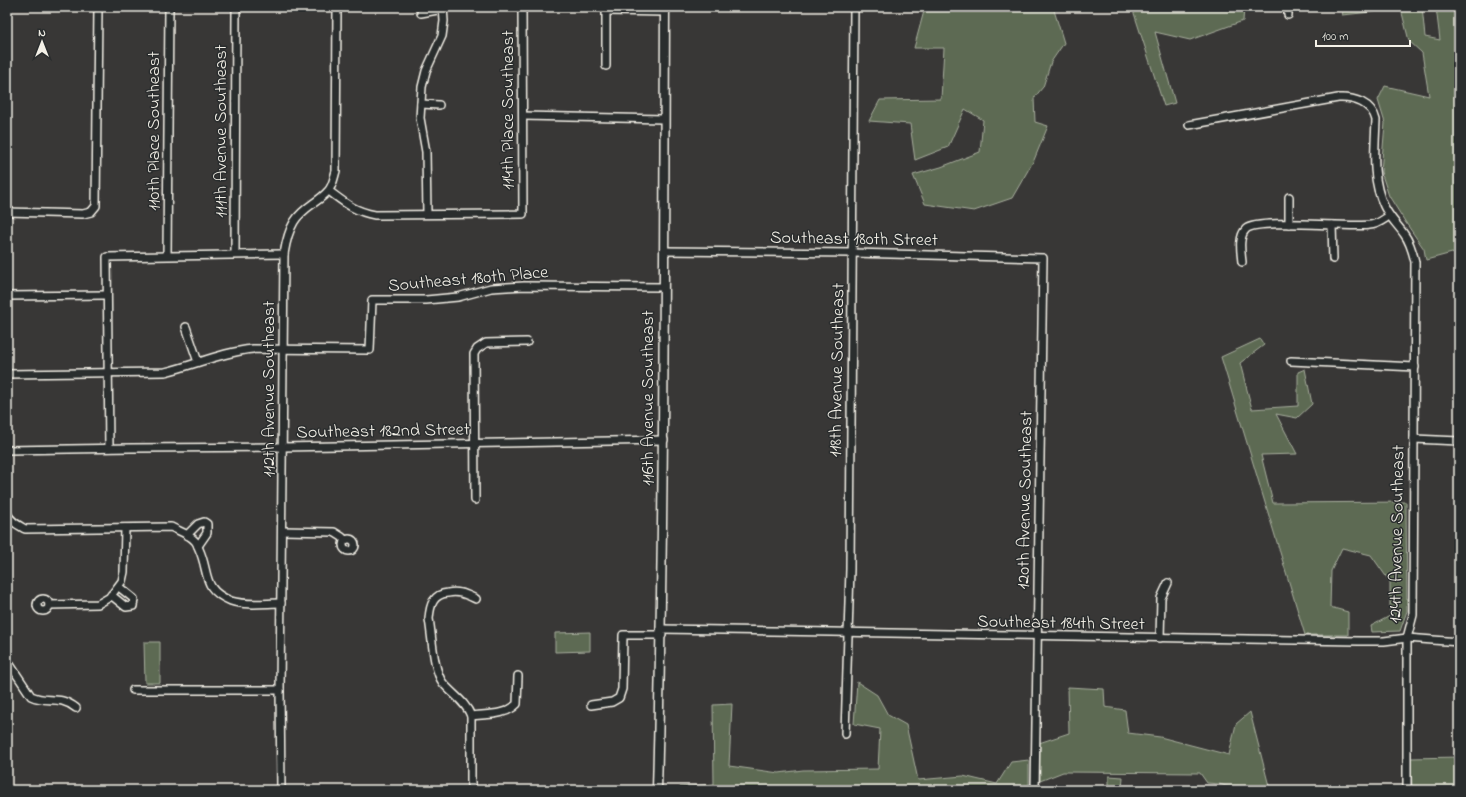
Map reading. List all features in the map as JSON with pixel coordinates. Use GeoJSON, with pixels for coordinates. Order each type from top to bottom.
{"type":"FeatureCollection","features":[{"type":"Feature","properties":{"kind":"street"},"geometry":{"type":"LineString","coordinates":[[7,212],[83,214],[91,212],[96,206],[98,7]]}},
{"type":"Feature","properties":{"kind":"street","name":"110th Place Southeast"},"geometry":{"type":"LineString","coordinates":[[167,255],[168,7]]}},
{"type":"Feature","properties":{"kind":"street","name":"111th Avenue Southeast"},"geometry":{"type":"LineString","coordinates":[[235,254],[236,7]]}},
{"type":"Feature","properties":{"kind":"street"},"geometry":{"type":"LineString","coordinates":[[337,7],[337,156],[336,171],[329,191],[361,212],[374,215],[427,214],[426,152],[420,118],[422,87],[426,71],[442,36],[444,21],[443,8],[421,13]]}},
{"type":"Feature","properties":{"kind":"street","name":"114th Place Southeast"},"geometry":{"type":"LineString","coordinates":[[427,214],[523,214],[522,7]]}},
{"type":"Feature","properties":{"kind":"street","name":"118th Avenue Southeast"},"geometry":{"type":"LineString","coordinates":[[845,734],[850,569],[854,7]]}},
{"type":"Feature","properties":{"kind":"street"},"geometry":{"type":"LineString","coordinates":[[1288,7],[1288,15]]}},
{"type":"Feature","properties":{"kind":"street"},"geometry":{"type":"LineString","coordinates":[[606,66],[606,9],[665,9]]}},
{"type":"Feature","properties":{"kind":"street","name":"116th Avenue Southeast"},"geometry":{"type":"LineString","coordinates":[[657,790],[662,632],[664,440],[665,9]]}},
{"type":"Feature","properties":{"kind":"street","name":"124th Avenue Southeast"},"geometry":{"type":"LineString","coordinates":[[1189,125],[1338,98],[1353,98],[1359,100],[1368,106],[1374,114],[1376,120],[1375,175],[1382,200],[1390,216],[1405,235],[1411,248],[1415,262],[1416,279],[1413,615],[1407,638],[1407,790]]}},
{"type":"Feature","properties":{"kind":"street"},"geometry":{"type":"LineString","coordinates":[[421,104],[439,105]]}},
{"type":"Feature","properties":{"kind":"street"},"geometry":{"type":"LineString","coordinates":[[523,116],[664,119]]}},
{"type":"Feature","properties":{"kind":"street","name":"112th Avenue Southeast"},"geometry":{"type":"LineString","coordinates":[[280,790],[284,254],[287,235],[295,221],[306,208],[329,191]]}},
{"type":"Feature","properties":{"kind":"street"},"geometry":{"type":"LineString","coordinates":[[1289,197],[1289,224]]}},
{"type":"Feature","properties":{"kind":"street"},"geometry":{"type":"LineString","coordinates":[[1242,262],[1242,235],[1253,225],[1372,225],[1390,216]]}},
{"type":"Feature","properties":{"kind":"street"},"geometry":{"type":"LineString","coordinates":[[1332,225],[1333,259]]}},
{"type":"Feature","properties":{"kind":"street","name":"Southeast 180th Street"},"geometry":{"type":"LineString","coordinates":[[664,251],[853,252],[1042,258]]}},
{"type":"Feature","properties":{"kind":"street"},"geometry":{"type":"LineString","coordinates":[[109,448],[107,257],[284,254]]}},
{"type":"Feature","properties":{"kind":"street","name":"120th Avenue Southeast"},"geometry":{"type":"LineString","coordinates":[[1035,790],[1042,258]]}},
{"type":"Feature","properties":{"kind":"street","name":"Southeast 180th Place"},"geometry":{"type":"LineString","coordinates":[[284,349],[370,350],[372,300],[426,300],[458,297],[491,288],[524,286],[664,287]]}},
{"type":"Feature","properties":{"kind":"street"},"geometry":{"type":"LineString","coordinates":[[7,296],[107,295]]}},
{"type":"Feature","properties":{"kind":"street"},"geometry":{"type":"LineString","coordinates":[[186,327],[198,362]]}},
{"type":"Feature","properties":{"kind":"street"},"geometry":{"type":"LineString","coordinates":[[475,500],[474,354],[486,343],[527,342]]}},
{"type":"Feature","properties":{"kind":"street"},"geometry":{"type":"LineString","coordinates":[[7,374],[165,372],[236,351],[284,349]]}},
{"type":"Feature","properties":{"kind":"street"},"geometry":{"type":"LineString","coordinates":[[1291,361],[1415,368]]}},
{"type":"Feature","properties":{"kind":"street"},"geometry":{"type":"LineString","coordinates":[[1414,439],[1459,441]]}},
{"type":"Feature","properties":{"kind":"street","name":"Southeast 182nd Street"},"geometry":{"type":"LineString","coordinates":[[7,450],[283,447],[664,440]]}},
{"type":"Feature","properties":{"kind":"street"},"geometry":{"type":"LineString","coordinates":[[7,516],[25,529],[171,528],[187,535],[195,541],[201,554],[206,578],[211,588],[232,601],[244,603],[281,603]]}},
{"type":"Feature","properties":{"kind":"street"},"geometry":{"type":"LineString","coordinates":[[187,535],[198,524],[204,522],[207,524],[207,533],[198,546]]}},
{"type":"Feature","properties":{"kind":"street"},"geometry":{"type":"LineString","coordinates":[[49,604],[98,604],[118,588],[122,581],[124,572],[125,528]]}},
{"type":"Feature","properties":{"kind":"street"},"geometry":{"type":"LineString","coordinates":[[282,531],[334,532],[345,540]]}},
{"type":"Feature","properties":{"kind":"street"},"geometry":{"type":"LineString","coordinates":[[1160,638],[1161,598],[1168,583]]}},
{"type":"Feature","properties":{"kind":"street"},"geometry":{"type":"LineString","coordinates":[[111,595],[126,607],[133,606],[134,599],[118,588]]}},
{"type":"Feature","properties":{"kind":"street"},"geometry":{"type":"LineString","coordinates":[[471,790],[471,716],[468,708],[442,682],[437,671],[430,611],[433,601],[438,595],[443,593],[460,592],[476,599]]}},
{"type":"Feature","properties":{"kind":"street","name":"Southeast 184th Street"},"geometry":{"type":"LineString","coordinates":[[591,705],[612,702],[619,698],[622,689],[623,634],[662,632],[848,633],[1384,641],[1407,638],[1459,642]]}},
{"type":"Feature","properties":{"kind":"street"},"geometry":{"type":"LineString","coordinates":[[7,660],[31,696],[36,699],[62,700],[76,708]]}},
{"type":"Feature","properties":{"kind":"street"},"geometry":{"type":"LineString","coordinates":[[471,716],[505,712],[512,709],[517,704],[518,676]]}},
{"type":"Feature","properties":{"kind":"street"},"geometry":{"type":"LineString","coordinates":[[133,690],[280,690]]}},
{"type":"Feature","properties":{"kind":"green space"},"geometry":{"type":"Polygon","coordinates":[[[947,7],[1053,7],[1064,43],[1051,62],[1043,87],[1034,98],[1035,122],[1048,126],[1034,160],[1012,198],[974,211],[925,204],[913,175],[941,167],[980,152],[983,120],[965,109],[948,147],[915,160],[910,124],[869,121],[880,100],[941,99],[944,48],[914,48],[924,11],[947,7]]]}},
{"type":"Feature","properties":{"kind":"green space"},"geometry":{"type":"Polygon","coordinates":[[[1132,7],[1244,7],[1243,21],[1190,40],[1155,32],[1175,103],[1164,106],[1132,7]]]}},
{"type":"Feature","properties":{"kind":"green space"},"geometry":{"type":"Polygon","coordinates":[[[1344,7],[1422,7],[1425,37],[1440,40],[1436,7],[1459,7],[1459,257],[1452,253],[1426,260],[1424,249],[1389,196],[1381,172],[1385,123],[1378,100],[1385,86],[1429,96],[1422,53],[1409,41],[1401,9],[1342,15],[1344,7]]]}},
{"type":"Feature","properties":{"kind":"green space"},"geometry":{"type":"Polygon","coordinates":[[[1260,339],[1264,345],[1240,363],[1252,409],[1298,406],[1298,372],[1305,369],[1312,404],[1297,418],[1276,414],[1297,454],[1261,455],[1273,503],[1406,502],[1407,611],[1400,631],[1372,632],[1371,626],[1390,616],[1390,582],[1371,555],[1342,548],[1331,571],[1330,607],[1348,612],[1348,635],[1305,635],[1221,357],[1260,339]]]}},
{"type":"Feature","properties":{"kind":"green space"},"geometry":{"type":"Polygon","coordinates":[[[590,632],[590,651],[555,652],[555,633],[590,632]]]}},
{"type":"Feature","properties":{"kind":"green space"},"geometry":{"type":"Polygon","coordinates":[[[144,642],[160,642],[160,683],[145,683],[144,642]]]}},
{"type":"Feature","properties":{"kind":"green space"},"geometry":{"type":"Polygon","coordinates":[[[857,682],[877,695],[888,715],[906,725],[918,780],[963,776],[997,784],[1011,762],[1029,760],[1029,790],[679,790],[680,787],[714,784],[713,705],[732,704],[729,766],[779,773],[803,770],[878,769],[880,729],[854,724],[857,682]]]}},
{"type":"Feature","properties":{"kind":"green space"},"geometry":{"type":"Polygon","coordinates":[[[1068,687],[1104,689],[1105,707],[1125,710],[1128,733],[1160,737],[1229,755],[1236,724],[1250,712],[1270,790],[1240,790],[1219,784],[1207,783],[1200,773],[1063,772],[1040,781],[1039,743],[1069,733],[1068,687]]]}},
{"type":"Feature","properties":{"kind":"green space"},"geometry":{"type":"Polygon","coordinates":[[[1459,757],[1459,790],[1412,790],[1411,758],[1459,757]]]}},
{"type":"Feature","properties":{"kind":"green space"},"geometry":{"type":"Polygon","coordinates":[[[1109,776],[1123,777],[1122,790],[1109,790],[1109,776]]]}}]}
